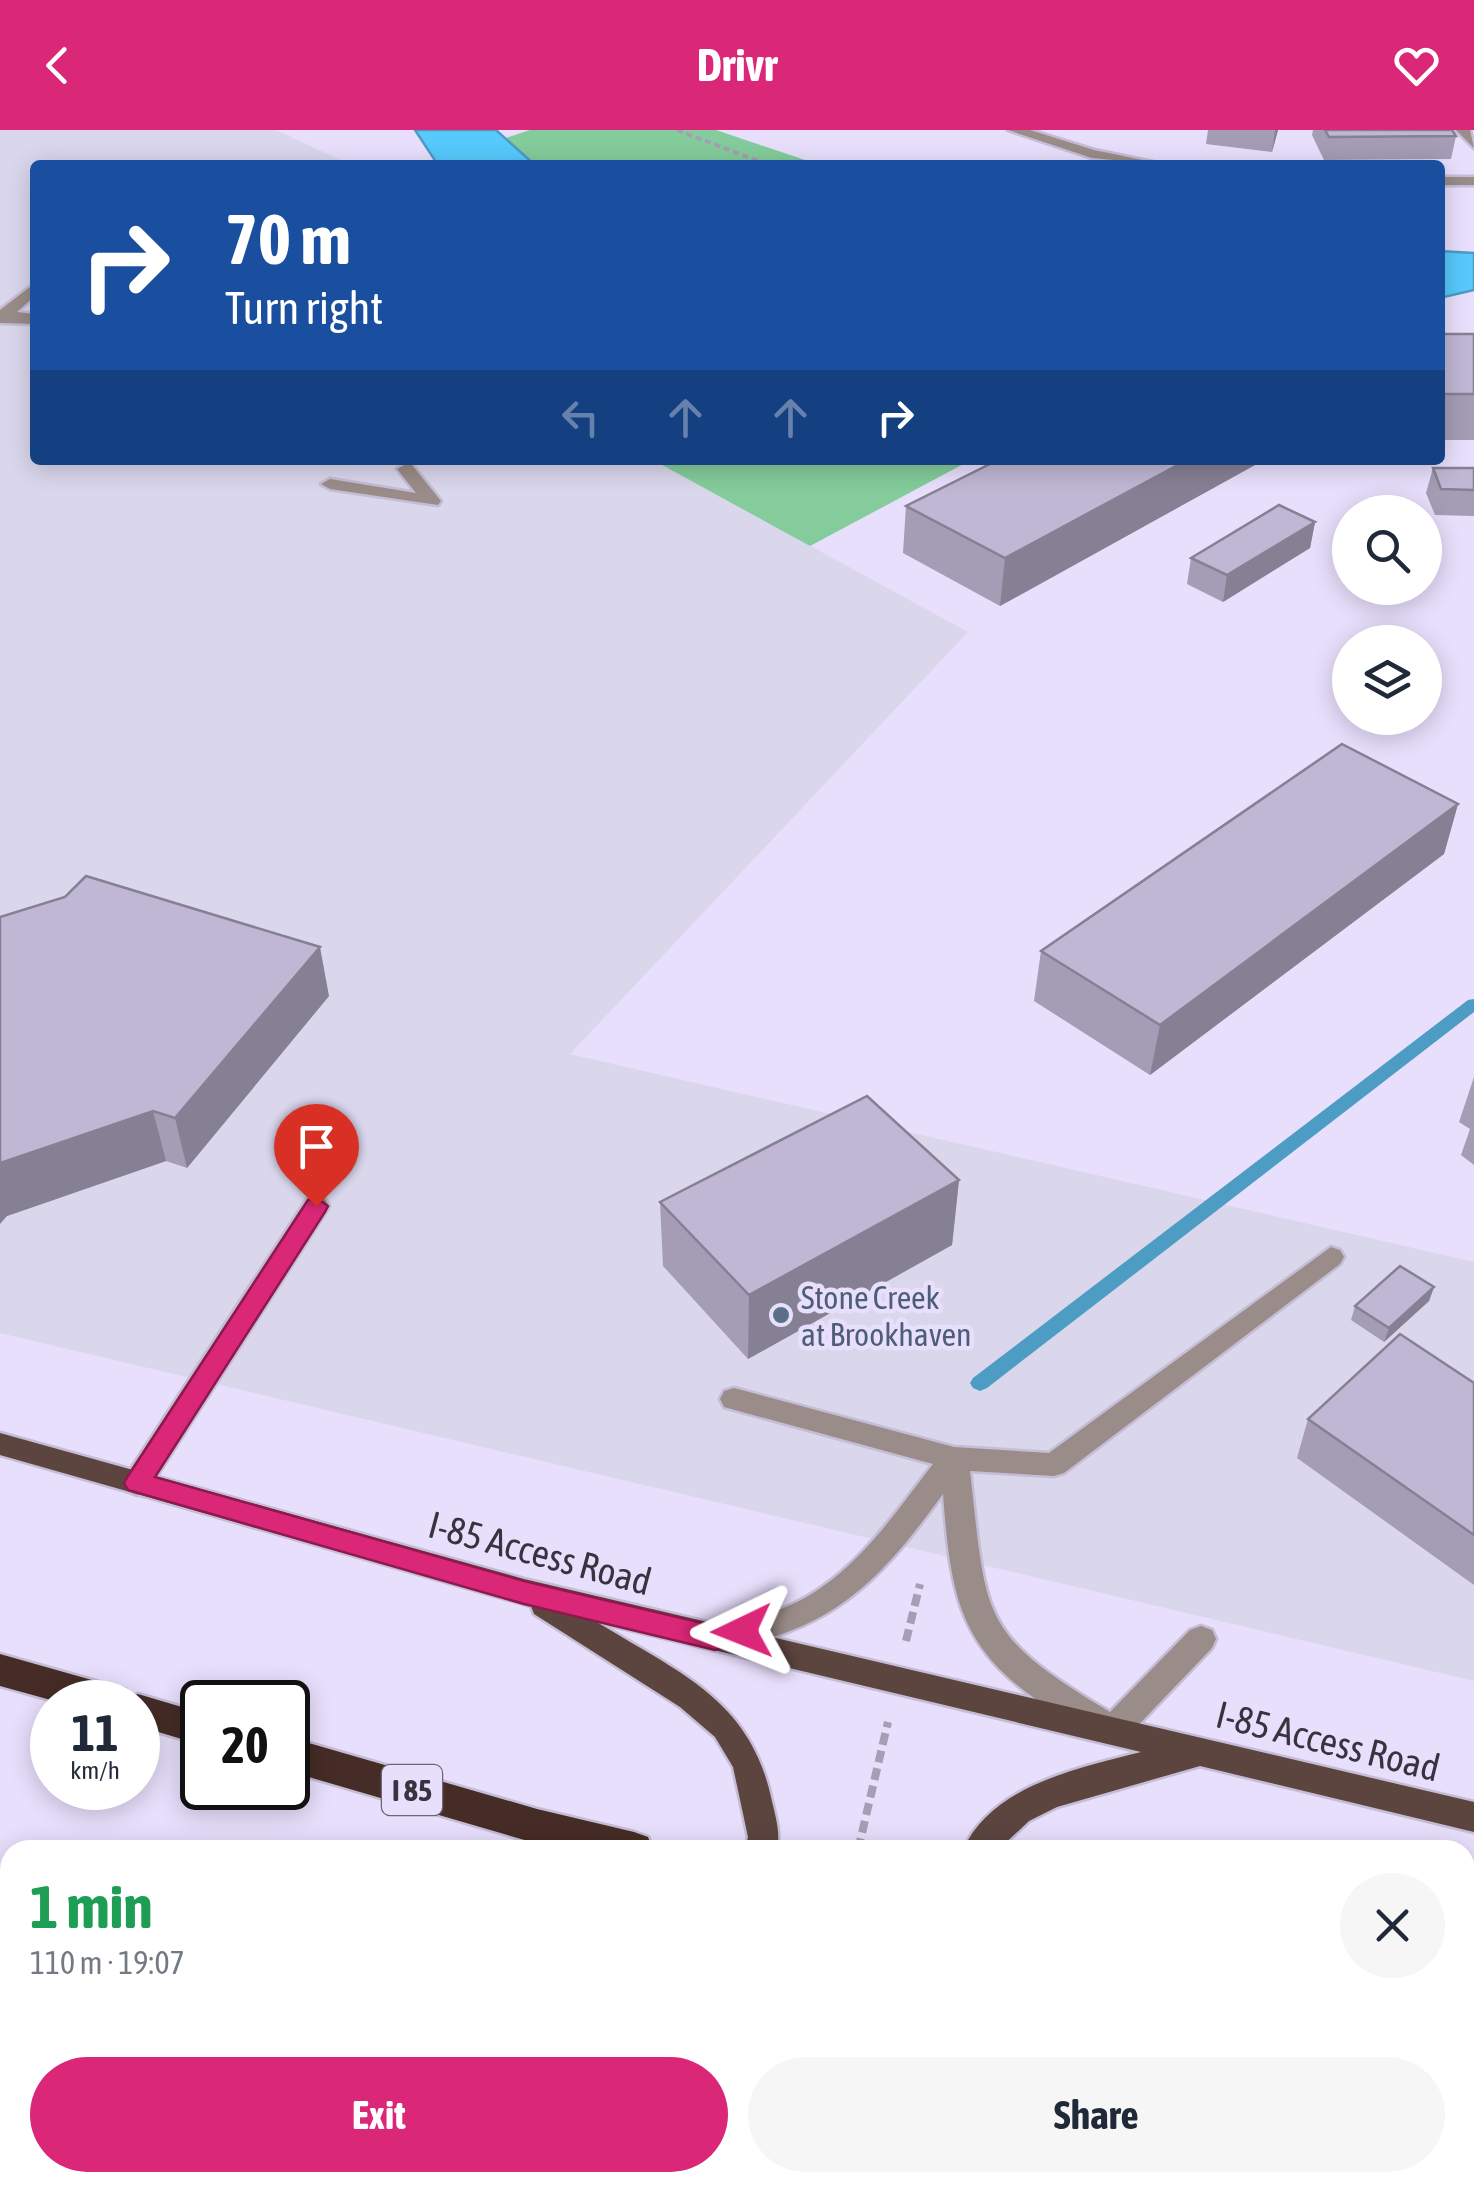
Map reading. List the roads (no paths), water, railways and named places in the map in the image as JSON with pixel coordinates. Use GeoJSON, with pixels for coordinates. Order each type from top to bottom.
{"type":"FeatureCollection","features":[{"type":"Feature","properties":{"kind":"highway"},"geometry":{"type":"LineString","coordinates":[[0,1670],[35,1680]]}},
{"type":"Feature","properties":{"kind":"highway","name":"I 85"},"geometry":{"type":"LineString","coordinates":[[310,1760],[592,1840]]}},
{"type":"Feature","properties":{"kind":"main road","name":"I-85 Access Road"},"geometry":{"type":"LineString","coordinates":[[0,1444],[524,1592],[1474,1817]]}},
{"type":"Feature","properties":{"kind":"main road"},"geometry":{"type":"LineString","coordinates":[[524,1592],[691,1697],[726,1727],[748,1764],[763,1840]]}},
{"type":"Feature","properties":{"kind":"main road"},"geometry":{"type":"LineString","coordinates":[[985,1840],[1033,1800],[1202,1752]]}},
{"type":"Feature","properties":{"kind":"street"},"geometry":{"type":"LineString","coordinates":[[1014,130],[1092,154],[1129,160]]}},
{"type":"Feature","properties":{"kind":"street"},"geometry":{"type":"LineString","coordinates":[[1463,130],[1474,144]]}},
{"type":"Feature","properties":{"kind":"street"},"geometry":{"type":"LineString","coordinates":[[1445,180],[1474,180]]}},
{"type":"Feature","properties":{"kind":"street"},"geometry":{"type":"LineString","coordinates":[[2,317],[30,292]]}},
{"type":"Feature","properties":{"kind":"street"},"geometry":{"type":"LineString","coordinates":[[2,317],[30,319]]}},
{"type":"Feature","properties":{"kind":"street"},"geometry":{"type":"LineString","coordinates":[[330,484],[432,501],[406,468]]}},
{"type":"Feature","properties":{"kind":"street"},"geometry":{"type":"LineString","coordinates":[[137,1483],[316,1206]]}},
{"type":"Feature","properties":{"kind":"street"},"geometry":{"type":"LineString","coordinates":[[734,1399],[954,1458],[1054,1465],[1331,1257]]}},
{"type":"Feature","properties":{"kind":"street"},"geometry":{"type":"LineString","coordinates":[[715,1638],[795,1617],[838,1594],[876,1558],[954,1458]]}},
{"type":"Feature","properties":{"kind":"street"},"geometry":{"type":"LineString","coordinates":[[954,1458],[972,1597],[993,1642],[1027,1676],[1114,1730],[1201,1639]]}},
{"type":"Feature","properties":{"kind":"water"},"geometry":{"type":"Polygon","coordinates":[[[415,130],[496,130],[529,160],[435,160],[415,130]]]}},
{"type":"Feature","properties":{"kind":"water"},"geometry":{"type":"Polygon","coordinates":[[[1445,251],[1474,253],[1474,290],[1445,297],[1445,251]]]}},
{"type":"Feature","properties":{"kind":"waterway"},"geometry":{"type":"LineString","coordinates":[[980,1383],[1474,1004]]}},
{"type":"Feature","properties":{"kind":"place","name":"Stone Creek at Brookhaven"},"geometry":{"type":"Point","coordinates":[781,1315]}}]}
